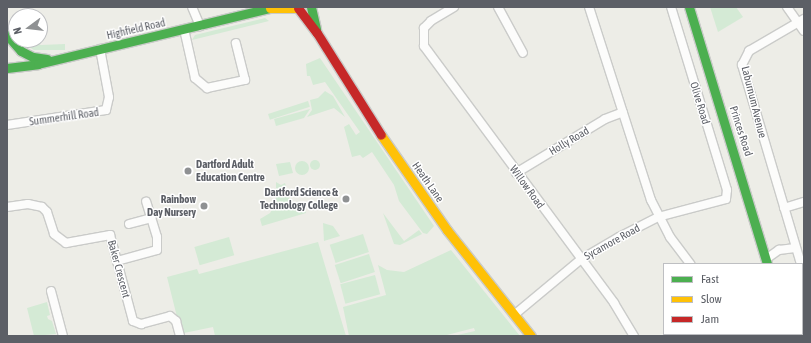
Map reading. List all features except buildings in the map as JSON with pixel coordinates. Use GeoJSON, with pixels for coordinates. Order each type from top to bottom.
{"type":"FeatureCollection","features":[{"type":"Feature","properties":{"kind":"street"},"geometry":{"type":"LineString","coordinates":[[192,7],[200,26]]}},
{"type":"Feature","properties":{"kind":"street","name":"Highfield Road"},"geometry":{"type":"LineString","coordinates":[[7,68],[100,49],[271,8],[298,7]]}},
{"type":"Feature","properties":{"kind":"street","name":"Heath Lane"},"geometry":{"type":"LineString","coordinates":[[298,7],[317,33],[346,84],[411,179],[469,259],[531,336]]}},
{"type":"Feature","properties":{"kind":"street","name":"Heath Lane"},"geometry":{"type":"LineString","coordinates":[[310,7],[317,33]]}},
{"type":"Feature","properties":{"kind":"street","name":"Willow Road"},"geometry":{"type":"LineString","coordinates":[[454,7],[430,21],[424,28],[423,37],[428,53],[580,260],[614,303],[634,336]]}},
{"type":"Feature","properties":{"kind":"street"},"geometry":{"type":"LineString","coordinates":[[498,7],[523,53]]}},
{"type":"Feature","properties":{"kind":"street"},"geometry":{"type":"LineString","coordinates":[[589,7],[658,217],[689,263]]}},
{"type":"Feature","properties":{"kind":"street","name":"Olive Road"},"geometry":{"type":"LineString","coordinates":[[671,7],[727,190],[726,199]]}},
{"type":"Feature","properties":{"kind":"street","name":"Princes Road"},"geometry":{"type":"LineString","coordinates":[[689,7],[766,262]]}},
{"type":"Feature","properties":{"kind":"street"},"geometry":{"type":"LineString","coordinates":[[787,7],[801,21],[804,31]]}},
{"type":"Feature","properties":{"kind":"street","name":"Laburnum Avenue"},"geometry":{"type":"LineString","coordinates":[[801,21],[750,51],[742,65],[801,263]]}},
{"type":"Feature","properties":{"kind":"street"},"geometry":{"type":"LineString","coordinates":[[184,29],[195,78],[200,84],[210,89],[246,84],[236,43]]}},
{"type":"Feature","properties":{"kind":"street"},"geometry":{"type":"LineString","coordinates":[[7,34],[21,51],[33,57],[52,59]]}},
{"type":"Feature","properties":{"kind":"street","name":"Summerhill Road"},"geometry":{"type":"LineString","coordinates":[[7,125],[106,110],[109,97],[100,49]]}},
{"type":"Feature","properties":{"kind":"street","name":"Holly Road"},"geometry":{"type":"LineString","coordinates":[[516,173],[605,120],[623,112]]}},
{"type":"Feature","properties":{"kind":"street","name":"Sycamore Road"},"geometry":{"type":"LineString","coordinates":[[514,315],[580,260],[658,217],[726,199]]}},
{"type":"Feature","properties":{"kind":"street"},"geometry":{"type":"LineString","coordinates":[[117,261],[157,250],[157,236],[146,202]]}},
{"type":"Feature","properties":{"kind":"street"},"geometry":{"type":"LineString","coordinates":[[784,208],[804,202]]}},
{"type":"Feature","properties":{"kind":"street","name":"Baker Crescent"},"geometry":{"type":"LineString","coordinates":[[7,207],[28,204],[42,207],[47,212],[54,234],[66,243],[105,234],[110,235],[133,321],[141,324],[170,316],[176,321],[180,336]]}},
{"type":"Feature","properties":{"kind":"street"},"geometry":{"type":"LineString","coordinates":[[130,224],[151,218]]}},
{"type":"Feature","properties":{"kind":"street"},"geometry":{"type":"LineString","coordinates":[[766,262],[779,250],[796,248]]}},
{"type":"Feature","properties":{"kind":"street"},"geometry":{"type":"LineString","coordinates":[[51,291],[63,336]]}},
{"type":"Feature","properties":{"kind":"green space"},"geometry":{"type":"Polygon","coordinates":[[[710,7],[736,7],[743,17],[718,32],[710,7]]]}},
{"type":"Feature","properties":{"kind":"green space"},"geometry":{"type":"Polygon","coordinates":[[[265,18],[269,21],[192,40],[195,35],[265,18]]]}},
{"type":"Feature","properties":{"kind":"green space"},"geometry":{"type":"Polygon","coordinates":[[[65,44],[65,50],[34,50],[31,48],[48,48],[48,45],[65,44]]]}},
{"type":"Feature","properties":{"kind":"green space"},"geometry":{"type":"Polygon","coordinates":[[[320,58],[434,226],[427,234],[423,233],[399,201],[394,185],[372,152],[363,158],[360,155],[352,157],[344,127],[349,124],[356,135],[360,132],[325,82],[313,85],[310,76],[307,76],[306,64],[320,58]]]}},
{"type":"Feature","properties":{"kind":"green space"},"geometry":{"type":"Polygon","coordinates":[[[325,91],[333,96],[345,117],[334,108],[307,117],[312,110],[310,100],[318,98],[325,91]]]}},
{"type":"Feature","properties":{"kind":"green space"},"geometry":{"type":"Polygon","coordinates":[[[308,101],[310,107],[270,120],[268,114],[308,101]]]}},
{"type":"Feature","properties":{"kind":"green space"},"geometry":{"type":"Polygon","coordinates":[[[310,109],[304,118],[276,126],[274,119],[310,109]]]}},
{"type":"Feature","properties":{"kind":"green space"},"geometry":{"type":"Polygon","coordinates":[[[313,160],[317,160],[319,161],[319,169],[313,170],[310,167],[310,163],[313,160]]]}},
{"type":"Feature","properties":{"kind":"green space"},"geometry":{"type":"Polygon","coordinates":[[[302,161],[307,163],[309,168],[307,173],[302,175],[297,173],[295,168],[297,163],[302,161]]]}},
{"type":"Feature","properties":{"kind":"green space"},"geometry":{"type":"Polygon","coordinates":[[[290,162],[293,173],[279,176],[276,164],[290,162]]]}},
{"type":"Feature","properties":{"kind":"green space"},"geometry":{"type":"Polygon","coordinates":[[[276,182],[281,185],[285,183],[292,207],[303,204],[306,213],[262,226],[260,219],[270,213],[276,203],[276,182]]]}},
{"type":"Feature","properties":{"kind":"green space"},"geometry":{"type":"Polygon","coordinates":[[[383,213],[404,241],[419,230],[422,234],[400,245],[394,244],[383,213]]]}},
{"type":"Feature","properties":{"kind":"green space"},"geometry":{"type":"Polygon","coordinates":[[[323,223],[333,226],[340,236],[324,241],[323,223]]]}},
{"type":"Feature","properties":{"kind":"green space"},"geometry":{"type":"Polygon","coordinates":[[[363,234],[369,252],[336,263],[330,245],[363,234]]]}},
{"type":"Feature","properties":{"kind":"green space"},"geometry":{"type":"Polygon","coordinates":[[[229,237],[234,255],[200,265],[194,247],[229,237]]]}},
{"type":"Feature","properties":{"kind":"green space"},"geometry":{"type":"Polygon","coordinates":[[[318,242],[346,336],[215,336],[213,327],[184,333],[177,317],[167,277],[197,269],[199,274],[318,242]]]}},
{"type":"Feature","properties":{"kind":"green space"},"geometry":{"type":"Polygon","coordinates":[[[451,250],[520,336],[453,336],[475,331],[474,328],[443,336],[349,336],[343,307],[386,295],[378,265],[387,270],[404,272],[451,250]]]}},
{"type":"Feature","properties":{"kind":"green space"},"geometry":{"type":"Polygon","coordinates":[[[369,254],[375,272],[341,283],[335,265],[369,254]]]}},
{"type":"Feature","properties":{"kind":"green space"},"geometry":{"type":"Polygon","coordinates":[[[375,275],[380,294],[345,304],[340,284],[375,275]]]}},
{"type":"Feature","properties":{"kind":"green space"},"geometry":{"type":"Polygon","coordinates":[[[47,302],[50,315],[47,316],[48,319],[52,321],[56,334],[34,336],[27,308],[47,302]]]}},
{"type":"Feature","properties":{"kind":"traffic: fast"},"geometry":{"type":"LineString","coordinates":[[7,68],[38,64],[273,7]]}},
{"type":"Feature","properties":{"kind":"traffic: fast"},"geometry":{"type":"LineString","coordinates":[[311,7],[316,29]]}},
{"type":"Feature","properties":{"kind":"traffic: fast"},"geometry":{"type":"LineString","coordinates":[[689,7],[767,263]]}},
{"type":"Feature","properties":{"kind":"traffic: fast"},"geometry":{"type":"LineString","coordinates":[[7,35],[21,51],[33,57],[47,59]]}},
{"type":"Feature","properties":{"kind":"traffic: slow"},"geometry":{"type":"LineString","coordinates":[[270,8],[296,8]]}},
{"type":"Feature","properties":{"kind":"traffic: slow"},"geometry":{"type":"LineString","coordinates":[[381,135],[447,230],[531,336]]}},
{"type":"Feature","properties":{"kind":"traffic: jam"},"geometry":{"type":"LineString","coordinates":[[298,8],[317,33],[381,135]]}},
{"type":"Feature","properties":{"kind":"place","name":"Dartford Adult Education Centre"},"geometry":{"type":"Point","coordinates":[188,171]}},
{"type":"Feature","properties":{"kind":"place","name":"Dartford Science & Technology College"},"geometry":{"type":"Point","coordinates":[346,199]}},
{"type":"Feature","properties":{"kind":"place","name":"Rainbow Day Nursery"},"geometry":{"type":"Point","coordinates":[204,206]}}]}
